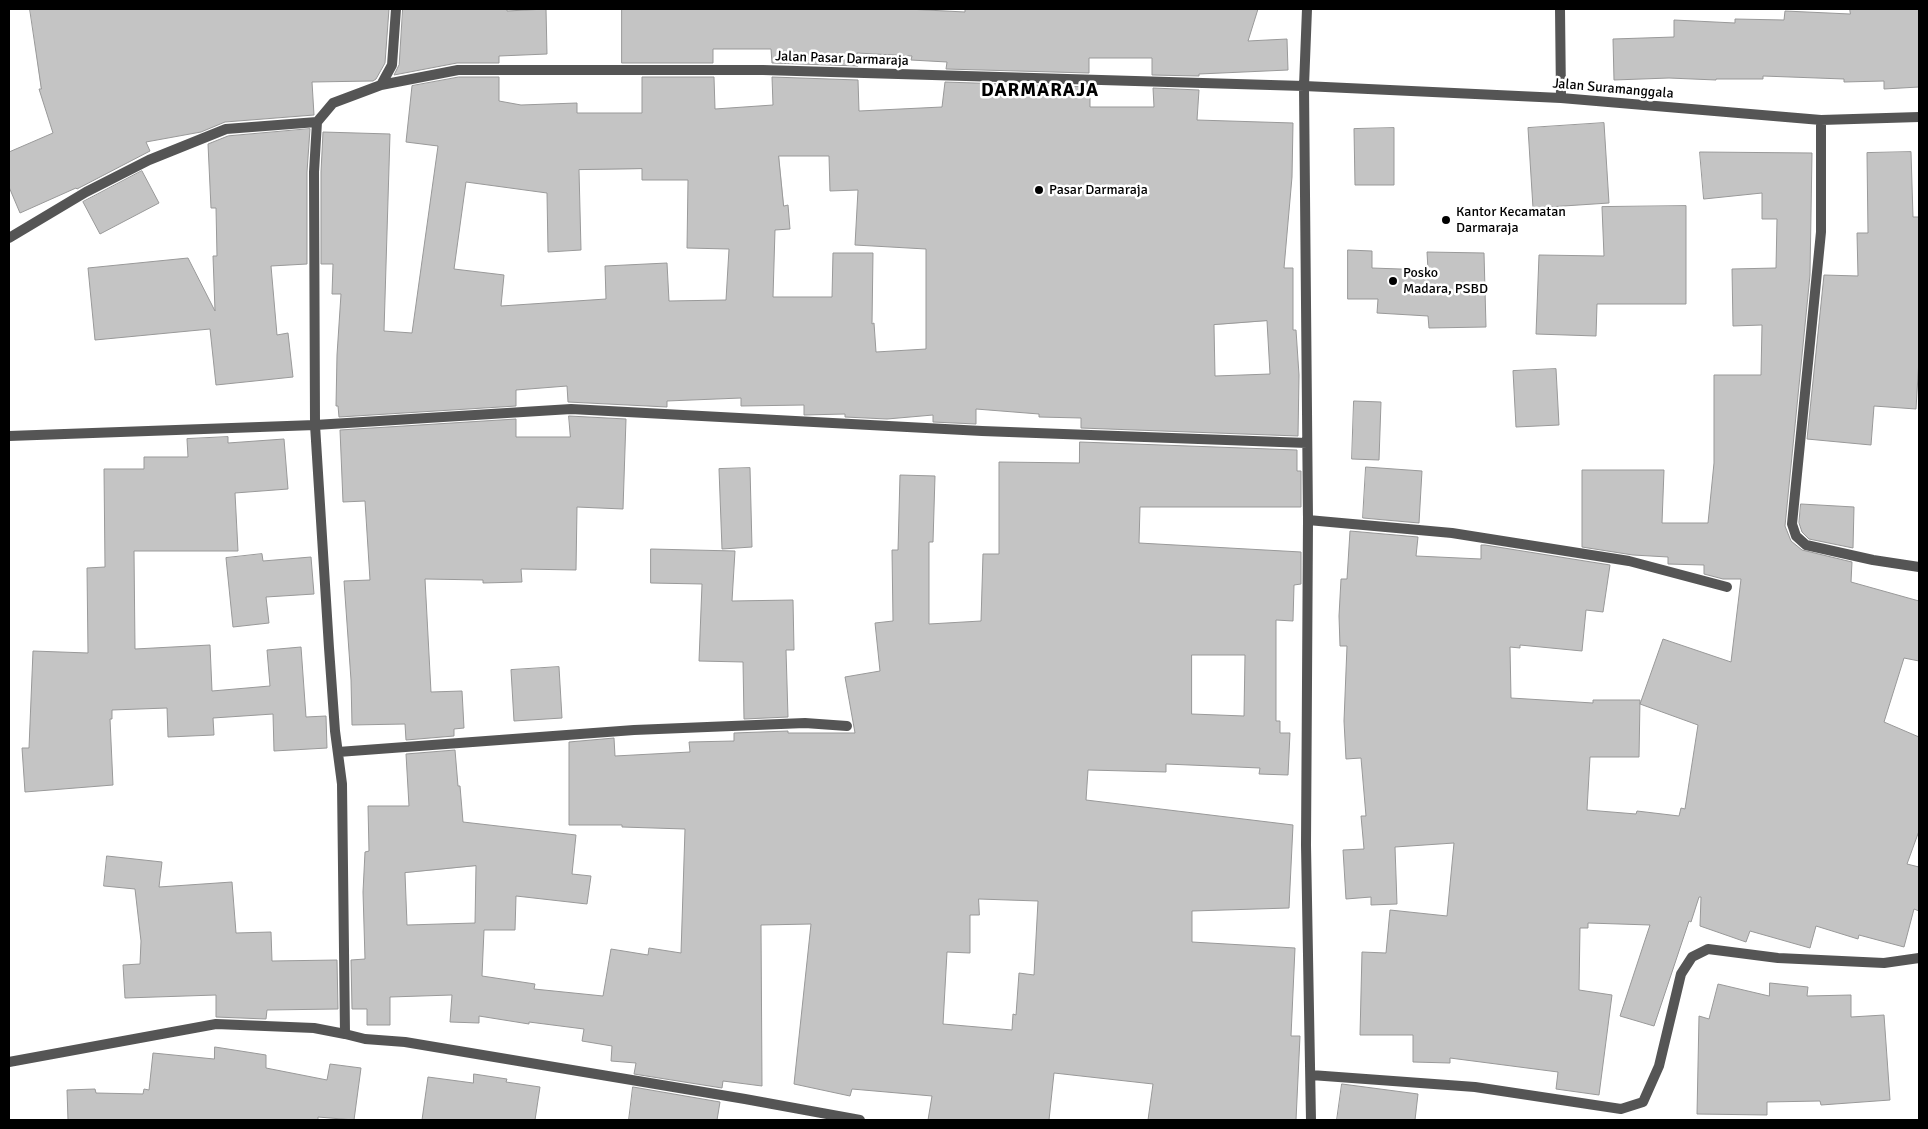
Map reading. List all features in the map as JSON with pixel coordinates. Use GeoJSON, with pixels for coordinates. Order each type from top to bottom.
{"type":"FeatureCollection","features":[{"type":"Feature","properties":{"kind":"street"},"geometry":{"type":"LineString","coordinates":[[381,85],[392,65],[396,9]]}},
{"type":"Feature","properties":{"kind":"street"},"geometry":{"type":"LineString","coordinates":[[1307,9],[1304,86],[1308,443],[1306,845],[1311,1120]]}},
{"type":"Feature","properties":{"kind":"street"},"geometry":{"type":"LineString","coordinates":[[1560,9],[1561,98]]}},
{"type":"Feature","properties":{"kind":"street","name":"Jalan Pasar Darmaraja"},"geometry":{"type":"LineString","coordinates":[[317,122],[333,103],[381,85],[458,70],[763,70],[1304,86]]}},
{"type":"Feature","properties":{"kind":"street","name":"Jalan Suramanggala"},"geometry":{"type":"LineString","coordinates":[[1304,86],[1561,98],[1821,120],[1919,117]]}},
{"type":"Feature","properties":{"kind":"street"},"geometry":{"type":"LineString","coordinates":[[1821,120],[1821,232],[1792,524],[1796,536],[1806,545],[1873,560],[1919,567]]}},
{"type":"Feature","properties":{"kind":"street"},"geometry":{"type":"LineString","coordinates":[[9,238],[86,192],[149,160],[226,129],[317,122],[314,172],[316,425],[329,658],[342,784],[345,1034]]}},
{"type":"Feature","properties":{"kind":"street"},"geometry":{"type":"LineString","coordinates":[[9,436],[316,425],[571,410],[982,431],[1308,443]]}},
{"type":"Feature","properties":{"kind":"street"},"geometry":{"type":"LineString","coordinates":[[1308,520],[1452,533],[1629,560],[1727,587]]}},
{"type":"Feature","properties":{"kind":"street"},"geometry":{"type":"LineString","coordinates":[[338,752],[643,729],[806,723],[847,726]]}},
{"type":"Feature","properties":{"kind":"street"},"geometry":{"type":"LineString","coordinates":[[1311,1075],[1475,1087],[1622,1109],[1643,1102],[1659,1066],[1681,974],[1692,957],[1708,949],[1778,958],[1884,963],[1919,958]]}},
{"type":"Feature","properties":{"kind":"street"},"geometry":{"type":"LineString","coordinates":[[9,1062],[216,1024],[314,1028],[365,1039],[405,1042],[860,1120]]}},
{"type":"Feature","properties":{"kind":"building"},"geometry":{"type":"Polygon","coordinates":[[[30,9],[389,9],[385,63],[373,81],[312,82],[314,115],[225,122],[201,132],[146,142],[150,151],[77,189],[20,213],[9,187],[9,152],[53,133],[39,89],[41,89],[30,9]]]}},
{"type":"Feature","properties":{"kind":"building"},"geometry":{"type":"Polygon","coordinates":[[[403,9],[507,9],[507,11],[546,9],[547,54],[499,56],[499,63],[457,63],[394,75],[399,65],[403,9]]]}},
{"type":"Feature","properties":{"kind":"building"},"geometry":{"type":"Polygon","coordinates":[[[622,9],[907,9],[965,12],[965,9],[1258,9],[1248,41],[1287,39],[1288,70],[1199,74],[1199,76],[1152,75],[1152,58],[1089,58],[1089,73],[946,69],[947,62],[911,60],[912,56],[857,53],[858,66],[772,63],[771,49],[713,49],[713,63],[622,63],[622,9]]]}},
{"type":"Feature","properties":{"kind":"building"},"geometry":{"type":"Polygon","coordinates":[[[1850,9],[1919,9],[1919,87],[1884,89],[1884,81],[1844,82],[1844,79],[1763,76],[1763,79],[1669,78],[1614,80],[1613,39],[1674,37],[1674,20],[1735,23],[1735,19],[1784,20],[1785,11],[1850,14],[1850,9]]]}},
{"type":"Feature","properties":{"kind":"building"},"geometry":{"type":"Polygon","coordinates":[[[459,77],[499,77],[499,101],[521,105],[577,103],[577,113],[642,113],[642,77],[714,77],[715,109],[773,105],[772,77],[858,80],[859,111],[942,107],[945,82],[1090,87],[1090,107],[1154,107],[1153,88],[1199,90],[1197,120],[1293,123],[1292,177],[1284,268],[1293,268],[1293,330],[1296,330],[1299,375],[1298,436],[1081,428],[1081,418],[1039,417],[1039,414],[976,409],[976,424],[933,422],[933,415],[887,419],[845,417],[845,414],[804,415],[804,405],[741,406],[741,398],[667,401],[667,407],[568,402],[567,386],[516,390],[516,406],[339,417],[338,406],[336,406],[341,294],[332,294],[333,264],[321,264],[323,132],[390,134],[384,331],[412,333],[438,146],[406,142],[412,86],[459,77]],[[779,156],[784,206],[788,205],[790,229],[775,230],[773,297],[832,297],[833,253],[873,253],[872,324],[874,323],[876,352],[926,349],[926,249],[855,245],[858,190],[830,191],[829,156],[779,156]],[[642,169],[579,170],[581,250],[548,252],[547,193],[466,182],[454,269],[504,275],[501,306],[606,299],[605,266],[667,263],[669,301],[726,300],[729,249],[687,248],[688,180],[642,180],[642,169]],[[1267,321],[1214,325],[1215,376],[1270,374],[1267,321]]]}},
{"type":"Feature","properties":{"kind":"building"},"geometry":{"type":"Polygon","coordinates":[[[1604,123],[1609,203],[1533,208],[1528,128],[1604,123]]]}},
{"type":"Feature","properties":{"kind":"building"},"geometry":{"type":"Polygon","coordinates":[[[1394,128],[1394,185],[1355,185],[1354,129],[1394,128]]]}},
{"type":"Feature","properties":{"kind":"building"},"geometry":{"type":"Polygon","coordinates":[[[310,129],[307,172],[307,264],[271,266],[277,335],[288,333],[293,377],[216,385],[210,329],[95,340],[88,268],[188,258],[215,311],[213,256],[217,256],[216,208],[211,208],[208,144],[228,136],[310,129]]]}},
{"type":"Feature","properties":{"kind":"building"},"geometry":{"type":"Polygon","coordinates":[[[1700,152],[1812,153],[1810,275],[1785,526],[1791,541],[1802,550],[1852,562],[1851,582],[1919,601],[1919,661],[1904,658],[1884,722],[1919,737],[1919,831],[1907,864],[1919,867],[1919,911],[1914,909],[1904,947],[1859,935],[1858,939],[1816,926],[1810,948],[1750,931],[1746,942],[1700,926],[1701,897],[1699,897],[1691,922],[1689,921],[1654,1026],[1620,1016],[1650,925],[1588,923],[1588,928],[1580,928],[1579,990],[1612,995],[1599,1095],[1556,1089],[1558,1072],[1450,1058],[1450,1063],[1413,1062],[1413,1035],[1360,1035],[1362,952],[1386,953],[1390,910],[1447,916],[1454,843],[1395,847],[1397,904],[1371,905],[1371,897],[1346,899],[1343,850],[1364,849],[1361,816],[1366,816],[1361,758],[1346,759],[1344,721],[1347,646],[1340,646],[1339,616],[1341,579],[1347,579],[1350,531],[1418,537],[1416,556],[1481,559],[1481,545],[1485,545],[1610,565],[1603,612],[1586,610],[1582,651],[1520,645],[1520,648],[1510,647],[1511,698],[1593,703],[1593,700],[1640,700],[1639,757],[1590,757],[1587,810],[1636,814],[1637,811],[1679,816],[1681,808],[1685,809],[1698,725],[1640,704],[1663,639],[1731,662],[1741,579],[1723,579],[1704,574],[1704,565],[1668,564],[1668,557],[1633,555],[1582,547],[1582,470],[1664,470],[1662,523],[1708,523],[1714,463],[1714,375],[1761,375],[1762,325],[1733,326],[1732,269],[1776,268],[1777,219],[1762,219],[1762,193],[1704,199],[1700,152]]]}},
{"type":"Feature","properties":{"kind":"building"},"geometry":{"type":"Polygon","coordinates":[[[1911,152],[1913,217],[1919,217],[1919,359],[1916,409],[1874,406],[1871,445],[1807,439],[1824,275],[1858,276],[1857,233],[1868,233],[1867,153],[1911,152]]]}},
{"type":"Feature","properties":{"kind":"building"},"geometry":{"type":"Polygon","coordinates":[[[142,171],[159,203],[100,234],[83,202],[142,171]]]}},
{"type":"Feature","properties":{"kind":"building"},"geometry":{"type":"Polygon","coordinates":[[[1686,206],[1686,304],[1597,304],[1596,336],[1536,334],[1539,255],[1604,256],[1602,207],[1686,206]]]}},
{"type":"Feature","properties":{"kind":"building"},"geometry":{"type":"Polygon","coordinates":[[[1348,250],[1372,251],[1372,268],[1428,270],[1427,252],[1484,253],[1486,327],[1429,328],[1428,316],[1377,313],[1378,299],[1348,299],[1348,250]]]}},
{"type":"Feature","properties":{"kind":"building"},"geometry":{"type":"Polygon","coordinates":[[[1556,369],[1559,425],[1516,427],[1513,371],[1556,369]]]}},
{"type":"Feature","properties":{"kind":"building"},"geometry":{"type":"Polygon","coordinates":[[[1354,401],[1381,402],[1379,460],[1352,459],[1354,401]]]}},
{"type":"Feature","properties":{"kind":"building"},"geometry":{"type":"Polygon","coordinates":[[[569,416],[626,419],[623,509],[577,507],[576,570],[521,569],[522,582],[483,583],[483,580],[425,579],[431,692],[462,691],[464,728],[454,729],[454,736],[406,740],[405,724],[352,725],[344,581],[370,580],[365,501],[343,502],[340,430],[516,419],[516,437],[570,437],[569,416]]]}},
{"type":"Feature","properties":{"kind":"building"},"geometry":{"type":"Polygon","coordinates":[[[228,437],[228,443],[284,439],[288,489],[235,493],[238,551],[134,551],[135,649],[210,645],[212,691],[270,686],[267,650],[301,647],[306,717],[326,716],[327,748],[274,751],[273,714],[213,718],[214,735],[168,737],[167,708],[112,710],[112,719],[110,719],[113,785],[25,792],[22,748],[29,748],[33,651],[88,653],[87,568],[105,567],[104,469],[144,469],[144,457],[188,457],[187,439],[228,437]]]}},
{"type":"Feature","properties":{"kind":"building"},"geometry":{"type":"Polygon","coordinates":[[[1080,442],[1297,450],[1297,471],[1301,471],[1301,507],[1140,507],[1139,543],[1301,552],[1301,584],[1294,585],[1293,621],[1276,620],[1276,721],[1280,721],[1280,733],[1290,733],[1288,775],[1259,774],[1260,768],[1166,764],[1166,772],[1088,770],[1086,800],[1293,825],[1289,908],[1192,911],[1192,942],[1295,948],[1291,1036],[1300,1036],[1296,1120],[1148,1120],[1153,1084],[1054,1073],[1049,1120],[928,1120],[932,1096],[852,1089],[850,1096],[794,1084],[811,924],[761,925],[762,1086],[723,1081],[722,1088],[634,1074],[636,1063],[611,1061],[612,1046],[582,1041],[584,1029],[529,1022],[529,1024],[479,1016],[479,1023],[450,1022],[452,995],[390,997],[390,1025],[367,1025],[367,1009],[352,1009],[351,960],[365,959],[363,892],[365,852],[369,851],[368,806],[409,806],[406,754],[455,750],[463,822],[576,835],[572,874],[591,876],[587,904],[516,896],[515,930],[484,930],[482,976],[535,984],[534,989],[603,996],[611,949],[648,955],[649,948],[681,953],[685,829],[622,827],[622,825],[569,825],[569,742],[614,738],[615,756],[690,752],[689,742],[734,741],[734,733],[788,731],[788,733],[855,733],[845,677],[880,671],[875,623],[893,621],[892,550],[898,550],[900,475],[935,476],[933,542],[929,542],[929,624],[981,621],[983,554],[999,554],[999,462],[1079,463],[1080,442]],[[1192,655],[1192,714],[1244,716],[1245,655],[1192,655]],[[476,866],[405,873],[407,925],[475,923],[476,866]],[[979,899],[979,915],[970,915],[970,953],[947,952],[943,1024],[1012,1030],[1013,1014],[1016,1015],[1019,973],[1034,975],[1038,901],[979,899]]]}},
{"type":"Feature","properties":{"kind":"building"},"geometry":{"type":"Polygon","coordinates":[[[1366,467],[1422,471],[1419,523],[1363,518],[1366,467]]]}},
{"type":"Feature","properties":{"kind":"building"},"geometry":{"type":"Polygon","coordinates":[[[750,468],[752,547],[722,549],[719,469],[750,468]]]}},
{"type":"Feature","properties":{"kind":"building"},"geometry":{"type":"Polygon","coordinates":[[[1801,504],[1854,507],[1853,548],[1809,539],[1802,532],[1799,523],[1801,504]]]}},
{"type":"Feature","properties":{"kind":"building"},"geometry":{"type":"Polygon","coordinates":[[[651,549],[735,551],[732,601],[793,600],[794,650],[786,650],[788,717],[744,719],[743,662],[699,661],[702,584],[651,583],[651,549]]]}},
{"type":"Feature","properties":{"kind":"building"},"geometry":{"type":"Polygon","coordinates":[[[262,554],[263,561],[311,557],[314,594],[266,597],[269,623],[233,627],[226,558],[262,554]]]}},
{"type":"Feature","properties":{"kind":"building"},"geometry":{"type":"Polygon","coordinates":[[[559,667],[562,718],[514,721],[511,670],[559,667]]]}},
{"type":"Feature","properties":{"kind":"building"},"geometry":{"type":"Polygon","coordinates":[[[107,856],[162,862],[159,887],[232,882],[236,933],[271,932],[272,961],[337,960],[338,1009],[267,1010],[266,1019],[216,1017],[216,995],[125,998],[123,965],[140,964],[141,941],[135,889],[104,886],[107,856]]]}},
{"type":"Feature","properties":{"kind":"building"},"geometry":{"type":"Polygon","coordinates":[[[1770,983],[1808,987],[1807,996],[1851,995],[1851,1017],[1884,1015],[1890,1100],[1821,1105],[1820,1101],[1767,1102],[1767,1115],[1697,1114],[1699,1016],[1709,1019],[1718,984],[1769,996],[1770,983]]]}},
{"type":"Feature","properties":{"kind":"building"},"geometry":{"type":"Polygon","coordinates":[[[215,1047],[266,1055],[266,1068],[327,1080],[330,1064],[361,1068],[354,1120],[318,1117],[318,1120],[68,1120],[67,1090],[95,1089],[96,1093],[143,1094],[144,1089],[149,1090],[153,1053],[214,1059],[215,1047]]]}},
{"type":"Feature","properties":{"kind":"building"},"geometry":{"type":"Polygon","coordinates":[[[474,1074],[507,1079],[506,1082],[540,1087],[535,1120],[422,1120],[428,1077],[473,1083],[474,1074]]]}},
{"type":"Feature","properties":{"kind":"building"},"geometry":{"type":"Polygon","coordinates":[[[1342,1084],[1418,1094],[1415,1120],[1337,1120],[1342,1084]]]}},
{"type":"Feature","properties":{"kind":"building"},"geometry":{"type":"Polygon","coordinates":[[[633,1087],[720,1102],[717,1120],[629,1120],[633,1087]]]}},
{"type":"Feature","properties":{"kind":"place","name":"Pasar Darmaraja"},"geometry":{"type":"Point","coordinates":[1039,190]}},
{"type":"Feature","properties":{"kind":"place","name":"Kantor Kecamatan Darmaraja"},"geometry":{"type":"Point","coordinates":[1446,220]}},
{"type":"Feature","properties":{"kind":"place","name":"Posko Madara, PSBD"},"geometry":{"type":"Point","coordinates":[1393,281]}},
{"type":"Feature","properties":{"kind":"district","name":"DARMARAJA"},"geometry":{"type":"Point","coordinates":[1040,91]}}]}
